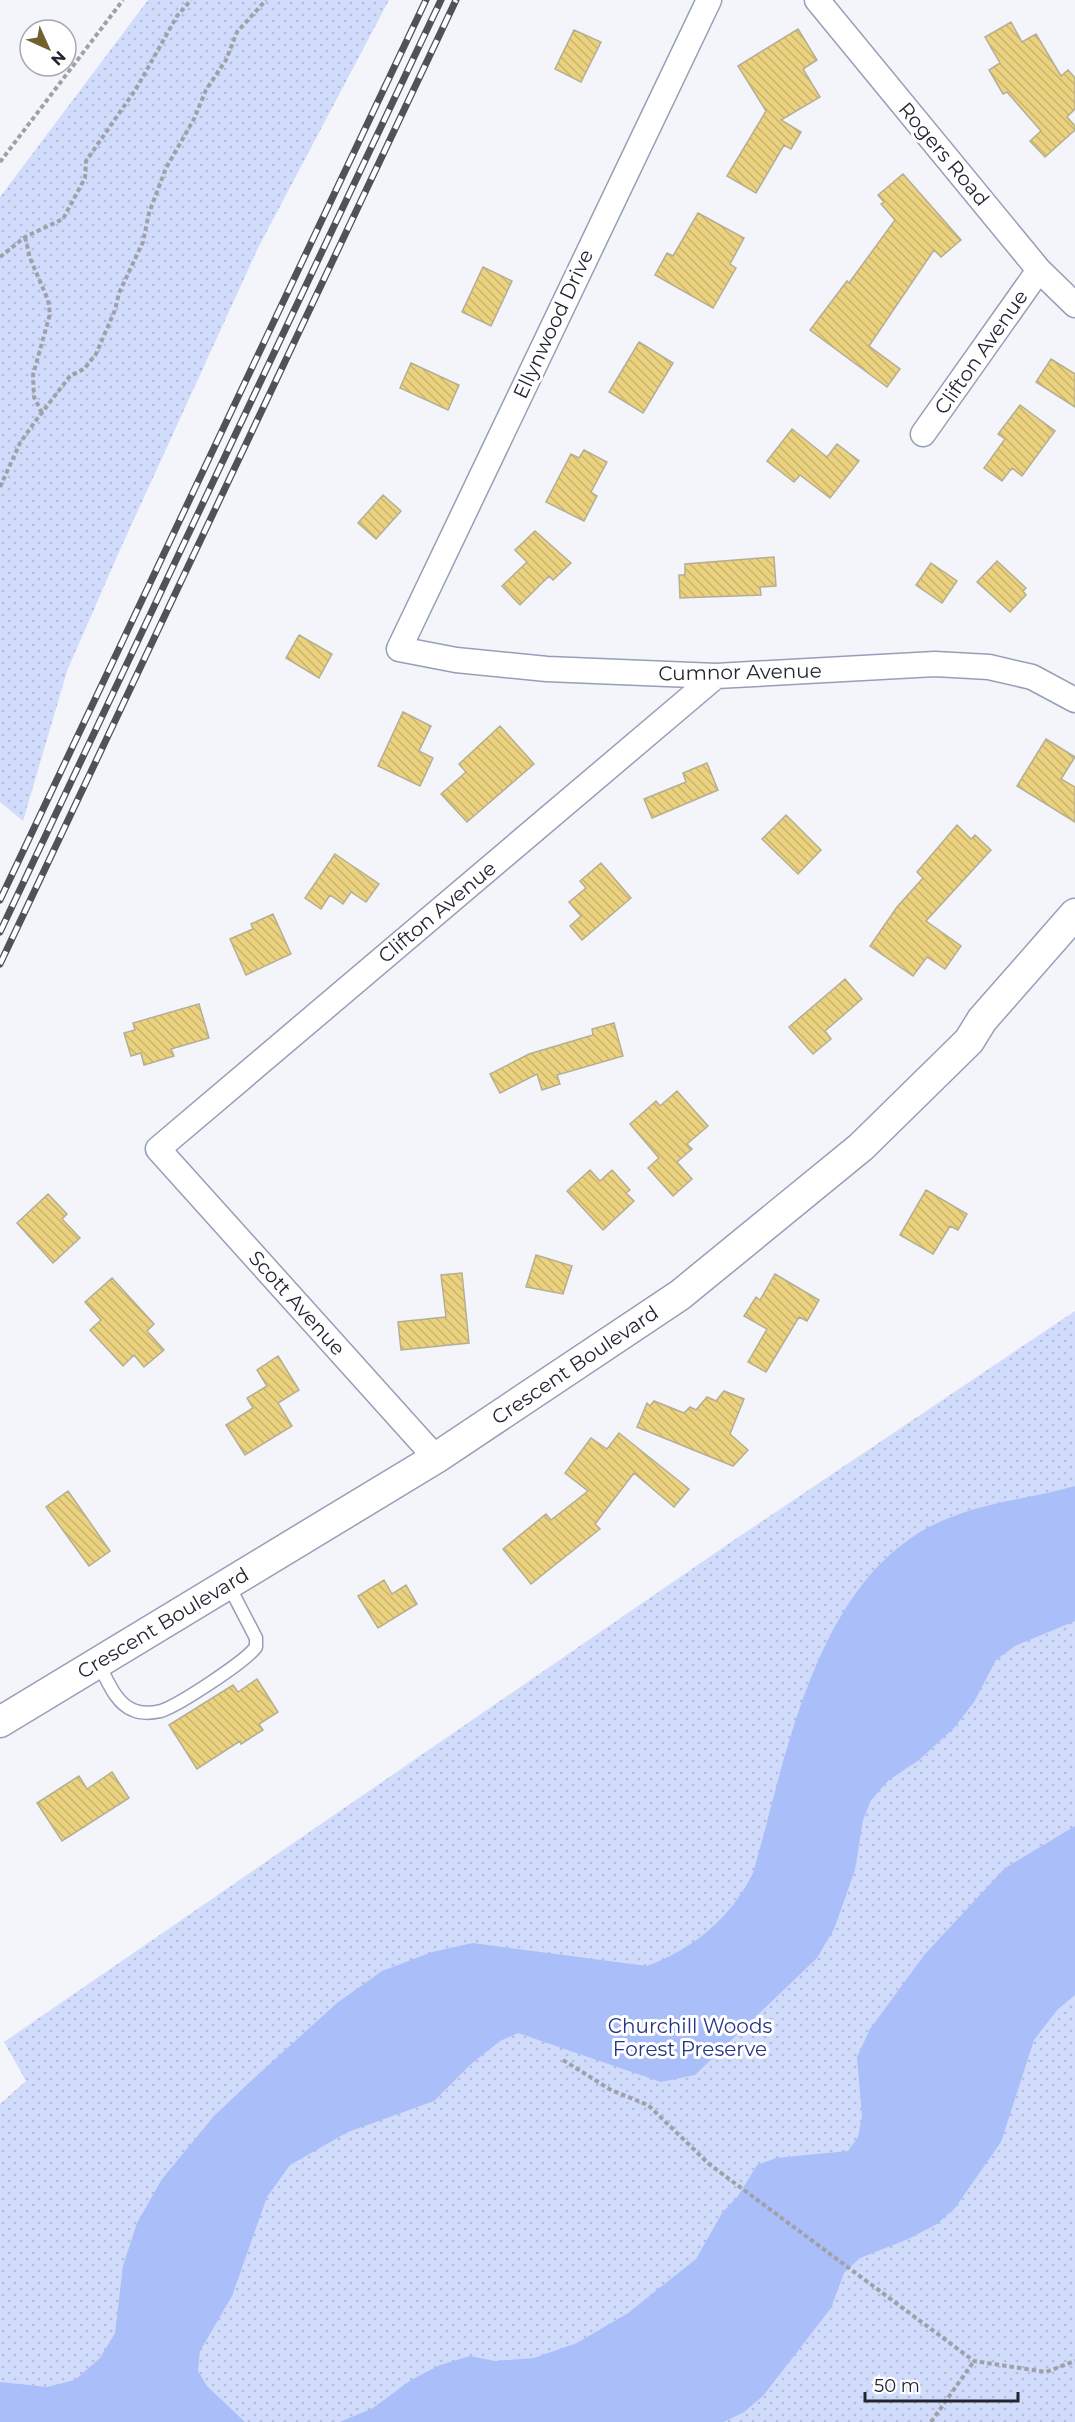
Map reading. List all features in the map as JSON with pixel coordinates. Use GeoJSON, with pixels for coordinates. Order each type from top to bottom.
{"type":"FeatureCollection","features":[{"type":"Feature","properties":{"kind":"street","name":"Ellynwood Drive"},"geometry":{"type":"LineString","coordinates":[[399,649],[709,0]]}},
{"type":"Feature","properties":{"kind":"street","name":"Rogers Road"},"geometry":{"type":"LineString","coordinates":[[817,0],[1040,270],[1075,305]]}},
{"type":"Feature","properties":{"kind":"street","name":"Clifton Avenue"},"geometry":{"type":"LineString","coordinates":[[923,434],[1040,270]]}},
{"type":"Feature","properties":{"kind":"street","name":"Cumnor Avenue"},"geometry":{"type":"LineString","coordinates":[[399,649],[456,660],[547,669],[716,676],[935,664],[989,667],[1032,677],[1075,700]]}},
{"type":"Feature","properties":{"kind":"street","name":"Clifton Avenue"},"geometry":{"type":"LineString","coordinates":[[158,1149],[716,676]]}},
{"type":"Feature","properties":{"kind":"street","name":"Crescent Boulevard"},"geometry":{"type":"LineString","coordinates":[[0,1722],[436,1458],[680,1295],[861,1147],[969,1041],[982,1020],[1075,914]]}},
{"type":"Feature","properties":{"kind":"street","name":"Scott Avenue"},"geometry":{"type":"LineString","coordinates":[[158,1149],[436,1458]]}},
{"type":"Feature","properties":{"kind":"lane"},"geometry":{"type":"LineString","coordinates":[[98,1663],[116,1696],[124,1705],[142,1713],[163,1710],[232,1669],[252,1653],[256,1647],[256,1638],[228,1584]]}},
{"type":"Feature","properties":{"kind":"path"},"geometry":{"type":"LineString","coordinates":[[0,162],[123,0]]}},
{"type":"Feature","properties":{"kind":"path"},"geometry":{"type":"LineString","coordinates":[[0,256],[25,237],[63,219],[85,178],[86,161],[136,89],[177,16],[191,0]]}},
{"type":"Feature","properties":{"kind":"path"},"geometry":{"type":"LineString","coordinates":[[0,487],[20,443],[70,376],[84,369],[96,354],[116,310],[119,293],[143,242],[149,213],[166,168],[194,119],[206,90],[226,60],[237,32],[266,0]]}},
{"type":"Feature","properties":{"kind":"path"},"geometry":{"type":"LineString","coordinates":[[25,237],[30,258],[48,300],[50,314],[33,375],[34,397],[42,413]]}},
{"type":"Feature","properties":{"kind":"path"},"geometry":{"type":"LineString","coordinates":[[563,2060],[611,2090],[648,2105],[709,2164],[737,2187],[974,2361],[1046,2372],[1075,2361]]}},
{"type":"Feature","properties":{"kind":"path"},"geometry":{"type":"LineString","coordinates":[[931,2422],[974,2361]]}},
{"type":"Feature","properties":{"kind":"green space"},"geometry":{"type":"Polygon","coordinates":[[[148,0],[389,0],[258,248],[119,552],[67,671],[23,821],[0,802],[0,197],[148,0]]]}},
{"type":"Feature","properties":{"kind":"green space","name":"Churchill Woods Forest Preserve"},"geometry":{"type":"Polygon","coordinates":[[[1075,1311],[1075,2422],[0,2422],[0,2104],[26,2081],[4,2042],[734,1540],[1075,1311]]]}},
{"type":"Feature","properties":{"kind":"water"},"geometry":{"type":"Polygon","coordinates":[[[1075,1486],[1075,1621],[1015,1646],[996,1660],[974,1702],[954,1728],[919,1760],[889,1780],[871,1800],[863,1820],[855,1870],[834,1929],[817,1958],[695,2075],[661,2082],[518,2033],[500,2041],[471,2064],[434,2101],[348,2132],[290,2165],[267,2197],[232,2296],[200,2351],[198,2371],[207,2386],[245,2422],[0,2422],[0,2382],[47,2387],[75,2380],[100,2358],[115,2333],[123,2266],[137,2223],[162,2179],[214,2116],[337,2003],[382,1971],[432,1952],[473,1943],[647,1966],[680,1951],[695,1941],[722,1918],[734,1904],[753,1873],[794,1727],[811,1677],[833,1630],[860,1587],[894,1551],[935,1524],[970,1510],[1075,1486]]]}},
{"type":"Feature","properties":{"kind":"water"},"geometry":{"type":"Polygon","coordinates":[[[1075,1826],[1075,1995],[1058,2009],[1034,2040],[1001,2142],[955,2208],[937,2224],[908,2239],[860,2258],[844,2273],[831,2308],[763,2396],[744,2412],[724,2422],[340,2422],[373,2408],[411,2380],[440,2365],[470,2356],[495,2361],[534,2358],[577,2343],[628,2313],[696,2259],[722,2213],[738,2196],[757,2165],[776,2158],[848,2151],[858,2137],[862,2116],[857,2057],[870,2029],[925,1954],[1005,1868],[1075,1826]]]}},
{"type":"Feature","properties":{"kind":"building"},"geometry":{"type":"Polygon","coordinates":[[[1011,22],[1022,42],[1036,34],[1061,76],[1068,70],[1075,78],[1075,109],[1067,117],[1075,126],[1075,130],[1045,157],[1030,141],[1041,131],[1007,92],[1003,94],[989,70],[1000,63],[985,37],[1011,22]]]}},
{"type":"Feature","properties":{"kind":"building"},"geometry":{"type":"Polygon","coordinates":[[[798,29],[817,60],[803,69],[820,97],[781,120],[801,132],[791,149],[784,145],[756,193],[727,176],[766,111],[738,66],[798,29]]]}},
{"type":"Feature","properties":{"kind":"building"},"geometry":{"type":"Polygon","coordinates":[[[574,30],[601,42],[581,82],[555,69],[574,30]]]}},
{"type":"Feature","properties":{"kind":"building"},"geometry":{"type":"Polygon","coordinates":[[[903,174],[961,240],[941,257],[934,250],[869,346],[900,369],[887,387],[810,330],[847,281],[849,283],[895,220],[881,204],[884,202],[878,195],[903,174]]]}},
{"type":"Feature","properties":{"kind":"building"},"geometry":{"type":"Polygon","coordinates":[[[698,213],[744,238],[730,264],[736,268],[713,308],[655,275],[667,253],[673,256],[698,213]]]}},
{"type":"Feature","properties":{"kind":"building"},"geometry":{"type":"Polygon","coordinates":[[[483,267],[512,281],[491,326],[462,312],[483,267]]]}},
{"type":"Feature","properties":{"kind":"building"},"geometry":{"type":"Polygon","coordinates":[[[639,342],[673,363],[643,413],[609,392],[639,342]]]}},
{"type":"Feature","properties":{"kind":"building"},"geometry":{"type":"Polygon","coordinates":[[[1051,359],[1075,374],[1075,407],[1036,382],[1051,359]]]}},
{"type":"Feature","properties":{"kind":"building"},"geometry":{"type":"Polygon","coordinates":[[[411,363],[459,385],[448,410],[400,388],[411,363]]]}},
{"type":"Feature","properties":{"kind":"building"},"geometry":{"type":"Polygon","coordinates":[[[1020,405],[1055,431],[1022,476],[1012,468],[1002,481],[984,468],[1005,439],[998,434],[1020,405]]]}},
{"type":"Feature","properties":{"kind":"building"},"geometry":{"type":"Polygon","coordinates":[[[792,429],[827,457],[837,444],[859,461],[830,498],[800,475],[794,482],[767,461],[792,429]]]}},
{"type":"Feature","properties":{"kind":"building"},"geometry":{"type":"Polygon","coordinates":[[[584,450],[607,462],[591,492],[597,496],[584,521],[546,502],[571,454],[579,458],[584,450]]]}},
{"type":"Feature","properties":{"kind":"building"},"geometry":{"type":"Polygon","coordinates":[[[383,495],[401,511],[376,539],[358,523],[383,495]]]}},
{"type":"Feature","properties":{"kind":"building"},"geometry":{"type":"Polygon","coordinates":[[[535,531],[571,563],[553,580],[549,576],[520,605],[502,586],[527,562],[515,550],[535,531]]]}},
{"type":"Feature","properties":{"kind":"building"},"geometry":{"type":"Polygon","coordinates":[[[774,557],[776,586],[760,587],[761,595],[680,598],[679,575],[685,575],[685,564],[774,557]]]}},
{"type":"Feature","properties":{"kind":"building"},"geometry":{"type":"Polygon","coordinates":[[[997,561],[1026,588],[1023,591],[1026,595],[1010,612],[977,582],[997,561]]]}},
{"type":"Feature","properties":{"kind":"building"},"geometry":{"type":"Polygon","coordinates":[[[931,563],[957,581],[942,603],[916,585],[931,563]]]}},
{"type":"Feature","properties":{"kind":"building"},"geometry":{"type":"Polygon","coordinates":[[[299,635],[332,654],[319,678],[286,658],[299,635]]]}},
{"type":"Feature","properties":{"kind":"building"},"geometry":{"type":"Polygon","coordinates":[[[403,712],[431,726],[419,751],[433,758],[420,786],[378,766],[403,712]]]}},
{"type":"Feature","properties":{"kind":"building"},"geometry":{"type":"Polygon","coordinates":[[[500,726],[534,764],[467,822],[441,794],[466,772],[459,764],[500,726]]]}},
{"type":"Feature","properties":{"kind":"building"},"geometry":{"type":"Polygon","coordinates":[[[1046,739],[1075,757],[1061,779],[1075,787],[1075,822],[1017,786],[1046,739]]]}},
{"type":"Feature","properties":{"kind":"building"},"geometry":{"type":"Polygon","coordinates":[[[707,763],[718,790],[652,818],[644,799],[686,782],[683,773],[707,763]]]}},
{"type":"Feature","properties":{"kind":"building"},"geometry":{"type":"Polygon","coordinates":[[[786,815],[821,850],[798,874],[762,839],[786,815]]]}},
{"type":"Feature","properties":{"kind":"building"},"geometry":{"type":"Polygon","coordinates":[[[957,825],[971,839],[975,835],[991,850],[926,921],[961,946],[945,969],[927,957],[913,976],[870,946],[897,907],[923,878],[917,872],[957,825]]]}},
{"type":"Feature","properties":{"kind":"building"},"geometry":{"type":"Polygon","coordinates":[[[335,854],[379,884],[366,902],[351,892],[343,904],[330,895],[321,909],[305,898],[335,854]]]}},
{"type":"Feature","properties":{"kind":"building"},"geometry":{"type":"Polygon","coordinates":[[[601,863],[631,898],[582,940],[570,926],[581,916],[569,902],[586,888],[580,881],[601,863]]]}},
{"type":"Feature","properties":{"kind":"building"},"geometry":{"type":"Polygon","coordinates":[[[273,914],[291,954],[246,975],[230,939],[253,929],[251,924],[273,914]]]}},
{"type":"Feature","properties":{"kind":"building"},"geometry":{"type":"Polygon","coordinates":[[[845,979],[862,999],[825,1031],[831,1039],[813,1054],[789,1027],[845,979]]]}},
{"type":"Feature","properties":{"kind":"building"},"geometry":{"type":"Polygon","coordinates":[[[199,1004],[209,1038],[171,1049],[174,1056],[144,1065],[141,1053],[131,1056],[124,1033],[135,1030],[133,1023],[199,1004]]]}},
{"type":"Feature","properties":{"kind":"building"},"geometry":{"type":"Polygon","coordinates":[[[614,1023],[623,1056],[557,1075],[560,1084],[542,1090],[537,1074],[500,1093],[490,1074],[529,1054],[593,1035],[592,1029],[614,1023]]]}},
{"type":"Feature","properties":{"kind":"building"},"geometry":{"type":"Polygon","coordinates":[[[677,1091],[708,1126],[687,1144],[692,1149],[677,1162],[692,1179],[673,1196],[648,1168],[659,1158],[630,1124],[656,1101],[660,1106],[677,1091]]]}},
{"type":"Feature","properties":{"kind":"building"},"geometry":{"type":"Polygon","coordinates":[[[590,1170],[600,1181],[612,1170],[630,1190],[626,1193],[634,1201],[603,1230],[567,1191],[590,1170]]]}},
{"type":"Feature","properties":{"kind":"building"},"geometry":{"type":"Polygon","coordinates":[[[926,1190],[967,1214],[958,1230],[950,1226],[933,1254],[900,1235],[926,1190]]]}},
{"type":"Feature","properties":{"kind":"building"},"geometry":{"type":"Polygon","coordinates":[[[48,1194],[67,1214],[62,1219],[80,1238],[53,1263],[17,1223],[48,1194]]]}},
{"type":"Feature","properties":{"kind":"building"},"geometry":{"type":"Polygon","coordinates":[[[536,1255],[572,1266],[563,1294],[526,1287],[536,1255]]]}},
{"type":"Feature","properties":{"kind":"building"},"geometry":{"type":"Polygon","coordinates":[[[462,1273],[469,1343],[401,1350],[398,1322],[446,1317],[441,1275],[462,1273]]]}},
{"type":"Feature","properties":{"kind":"building"},"geometry":{"type":"Polygon","coordinates":[[[775,1274],[819,1300],[807,1321],[799,1317],[766,1372],[748,1362],[767,1329],[744,1316],[756,1297],[760,1300],[775,1274]]]}},
{"type":"Feature","properties":{"kind":"building"},"geometry":{"type":"Polygon","coordinates":[[[112,1278],[154,1324],[147,1331],[164,1350],[144,1367],[134,1355],[123,1366],[90,1330],[101,1320],[85,1302],[112,1278]]]}},
{"type":"Feature","properties":{"kind":"building"},"geometry":{"type":"Polygon","coordinates":[[[278,1356],[299,1390],[278,1403],[292,1426],[245,1455],[226,1425],[253,1408],[247,1398],[267,1386],[257,1370],[278,1356]]]}},
{"type":"Feature","properties":{"kind":"building"},"geometry":{"type":"Polygon","coordinates":[[[724,1391],[744,1399],[730,1434],[748,1450],[733,1466],[637,1427],[647,1403],[650,1406],[654,1401],[684,1413],[690,1407],[696,1410],[707,1397],[716,1401],[724,1391]]]}},
{"type":"Feature","properties":{"kind":"building"},"geometry":{"type":"Polygon","coordinates":[[[619,1433],[689,1489],[674,1507],[634,1473],[595,1524],[600,1529],[531,1584],[503,1549],[546,1514],[551,1520],[588,1491],[565,1473],[591,1438],[607,1449],[619,1433]]]}},
{"type":"Feature","properties":{"kind":"building"},"geometry":{"type":"Polygon","coordinates":[[[68,1491],[110,1551],[89,1566],[46,1507],[68,1491]]]}},
{"type":"Feature","properties":{"kind":"building"},"geometry":{"type":"Polygon","coordinates":[[[384,1580],[392,1594],[406,1585],[417,1604],[378,1628],[358,1596],[384,1580]]]}},
{"type":"Feature","properties":{"kind":"building"},"geometry":{"type":"Polygon","coordinates":[[[257,1679],[278,1712],[259,1724],[263,1730],[241,1744],[240,1741],[197,1769],[169,1725],[233,1685],[238,1692],[257,1679]]]}},
{"type":"Feature","properties":{"kind":"building"},"geometry":{"type":"Polygon","coordinates":[[[112,1772],[129,1798],[62,1841],[37,1803],[79,1776],[87,1789],[112,1772]]]}},
{"type":"Feature","properties":{"kind":"railway"},"geometry":{"type":"LineString","coordinates":[[0,900],[426,0]]}},
{"type":"Feature","properties":{"kind":"railway"},"geometry":{"type":"LineString","coordinates":[[0,932],[441,0]]}},
{"type":"Feature","properties":{"kind":"railway"},"geometry":{"type":"LineString","coordinates":[[0,964],[456,0]]}}]}
